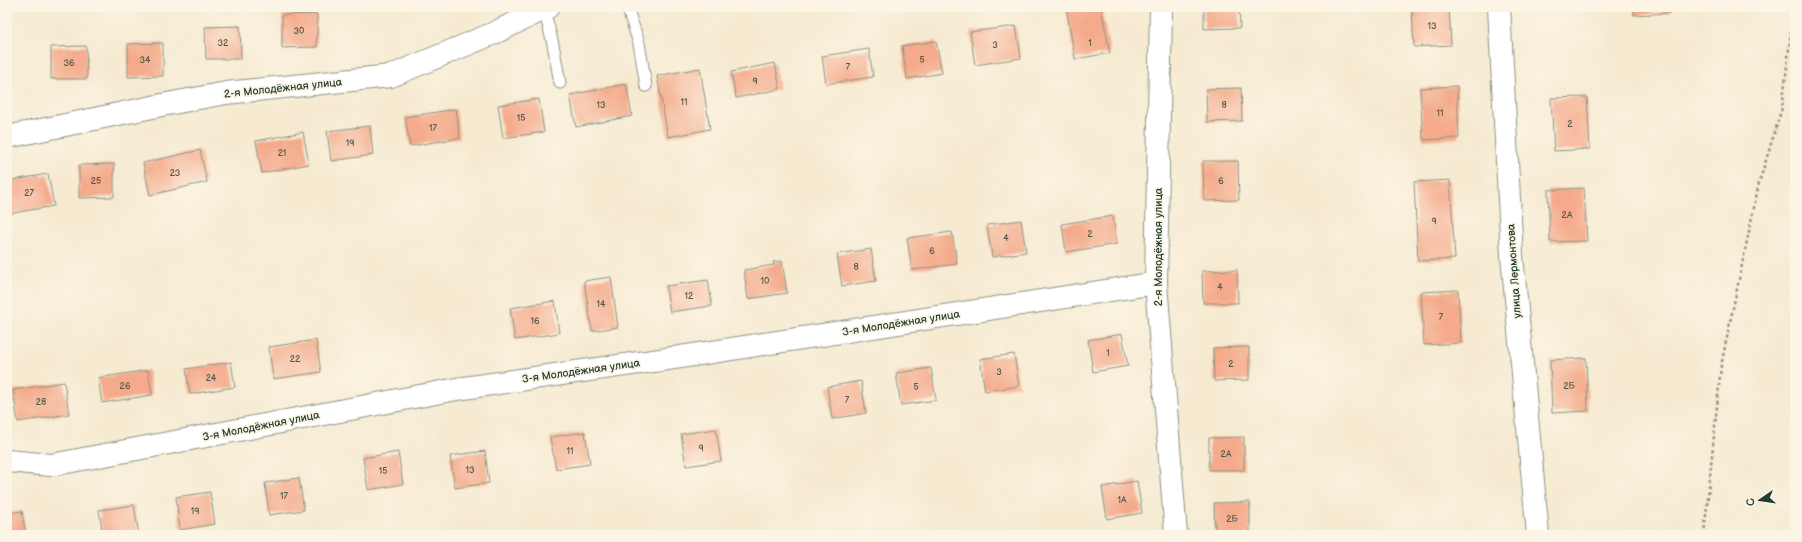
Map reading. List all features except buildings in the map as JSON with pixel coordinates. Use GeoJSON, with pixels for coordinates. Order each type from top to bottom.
{"type":"FeatureCollection","features":[{"type":"Feature","properties":{"kind":"street","name":"2-я Молодёжная улица"},"geometry":{"type":"LineString","coordinates":[[1161,7],[1156,283],[1176,535]]}},
{"type":"Feature","properties":{"kind":"street","name":"улица Лермонтова"},"geometry":{"type":"LineString","coordinates":[[1499,7],[1512,256],[1538,535]]}},
{"type":"Feature","properties":{"kind":"street","name":"2-я Молодёжная улица"},"geometry":{"type":"LineString","coordinates":[[7,137],[162,104],[226,93],[391,76],[492,34],[546,8]]}},
{"type":"Feature","properties":{"kind":"street","name":"3-я Молодёжная улица"},"geometry":{"type":"LineString","coordinates":[[7,461],[51,465],[457,389],[690,355],[1156,283]]}},
{"type":"Feature","properties":{"kind":"lane"},"geometry":{"type":"LineString","coordinates":[[627,7],[639,43],[646,86]]}},
{"type":"Feature","properties":{"kind":"lane"},"geometry":{"type":"LineString","coordinates":[[546,8],[560,83]]}},
{"type":"Feature","properties":{"kind":"path"},"geometry":{"type":"LineString","coordinates":[[1704,535],[1721,366],[1759,183],[1782,108],[1794,7]]}}]}
